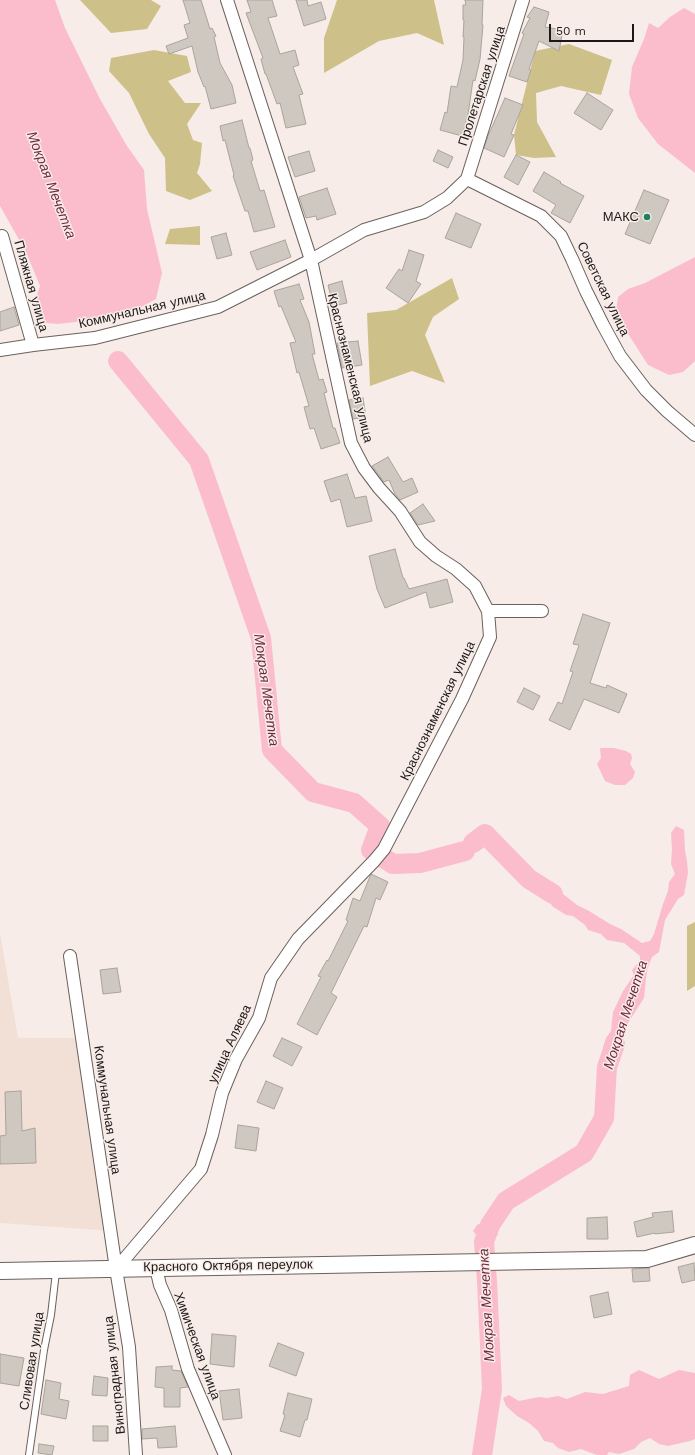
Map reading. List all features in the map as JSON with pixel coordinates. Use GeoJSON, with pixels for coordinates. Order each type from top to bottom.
{"type":"FeatureCollection","features":[{"type":"Feature","properties":{"kind":"street","name":"Краснознаменская улица"},"geometry":{"type":"LineString","coordinates":[[227,0],[311,260],[351,443],[361,462],[379,488],[400,511],[420,542],[436,556],[456,569],[475,586],[488,611],[490,637],[481,658],[462,699],[384,849],[374,861]]}},
{"type":"Feature","properties":{"kind":"street","name":"Пролетарская улица"},"geometry":{"type":"LineString","coordinates":[[467,179],[523,0]]}},
{"type":"Feature","properties":{"kind":"street","name":"Коммунальная улица"},"geometry":{"type":"LineString","coordinates":[[0,350],[95,338],[218,307],[311,260],[364,230],[424,212],[447,198],[467,179]]}},
{"type":"Feature","properties":{"kind":"street","name":"Советская улица"},"geometry":{"type":"LineString","coordinates":[[467,179],[541,216],[561,236],[592,305],[620,356],[646,390],[667,412],[695,435]]}},
{"type":"Feature","properties":{"kind":"street","name":"Пляжная улица"},"geometry":{"type":"LineString","coordinates":[[2,236],[33,345]]}},
{"type":"Feature","properties":{"kind":"street"},"geometry":{"type":"LineString","coordinates":[[488,611],[542,612]]}},
{"type":"Feature","properties":{"kind":"street","name":"улица Аляева"},"geometry":{"type":"LineString","coordinates":[[116,1268],[201,1169],[212,1135],[222,1093],[236,1059],[259,1018],[271,978],[298,939],[374,861]]}},
{"type":"Feature","properties":{"kind":"street","name":"Коммунальная улица"},"geometry":{"type":"LineString","coordinates":[[70,956],[116,1268]]}},
{"type":"Feature","properties":{"kind":"street","name":"Красного Октября переулок"},"geometry":{"type":"LineString","coordinates":[[0,1270],[647,1259],[695,1245]]}},
{"type":"Feature","properties":{"kind":"street","name":"Виноградная улица"},"geometry":{"type":"LineString","coordinates":[[116,1268],[129,1347],[136,1455]]}},
{"type":"Feature","properties":{"kind":"street","name":"Химическая улица"},"geometry":{"type":"LineString","coordinates":[[156,1268],[160,1285],[171,1310],[188,1369],[225,1455]]}},
{"type":"Feature","properties":{"kind":"lane","name":"Сливовая улица"},"geometry":{"type":"LineString","coordinates":[[29,1455],[44,1350],[52,1315],[56,1270]]}},
{"type":"Feature","properties":{"kind":"shaded area"},"geometry":{"type":"Polygon","coordinates":[[[80,0],[151,0],[161,6],[147,29],[111,33],[80,0]]]}},
{"type":"Feature","properties":{"kind":"shaded area"},"geometry":{"type":"Polygon","coordinates":[[[337,0],[434,0],[444,45],[417,33],[379,41],[324,73],[324,38],[337,0]]]}},
{"type":"Feature","properties":{"kind":"shaded area"},"geometry":{"type":"Polygon","coordinates":[[[569,44],[612,60],[601,95],[561,86],[536,93],[537,122],[556,157],[534,158],[516,155],[514,135],[535,51],[569,44]]]}},
{"type":"Feature","properties":{"kind":"shaded area"},"geometry":{"type":"Polygon","coordinates":[[[154,50],[187,56],[191,72],[168,81],[185,103],[201,103],[187,124],[193,140],[202,143],[200,164],[197,173],[212,191],[190,200],[166,191],[165,158],[149,134],[129,93],[109,71],[111,58],[154,50]]]}},
{"type":"Feature","properties":{"kind":"shaded area"},"geometry":{"type":"Polygon","coordinates":[[[200,226],[200,245],[165,244],[170,229],[200,226]]]}},
{"type":"Feature","properties":{"kind":"shaded area"},"geometry":{"type":"Polygon","coordinates":[[[452,278],[459,299],[433,317],[425,335],[445,383],[412,371],[370,386],[367,313],[396,310],[452,278]]]}},
{"type":"Feature","properties":{"kind":"shaded area"},"geometry":{"type":"Polygon","coordinates":[[[695,922],[695,986],[687,991],[687,926],[695,922]]]}},
{"type":"Feature","properties":{"kind":"shaded area"},"geometry":{"type":"Polygon","coordinates":[[[0,933],[18,1038],[83,1038],[111,1231],[0,1223],[0,933]]]}},
{"type":"Feature","properties":{"kind":"water"},"geometry":{"type":"Polygon","coordinates":[[[0,0],[55,0],[65,28],[100,99],[127,146],[144,170],[147,209],[162,273],[156,299],[134,311],[84,321],[58,324],[37,322],[35,300],[40,286],[26,252],[0,206],[0,0]]]}},
{"type":"Feature","properties":{"kind":"water"},"geometry":{"type":"Polygon","coordinates":[[[684,8],[695,14],[695,173],[658,144],[638,118],[629,94],[632,67],[649,23],[658,28],[670,17],[684,8]]]}},
{"type":"Feature","properties":{"kind":"water"},"geometry":{"type":"Polygon","coordinates":[[[695,257],[695,361],[683,372],[669,375],[648,365],[625,329],[616,311],[618,297],[628,289],[645,283],[695,257]]]}},
{"type":"Feature","properties":{"kind":"water"},"geometry":{"type":"Polygon","coordinates":[[[600,748],[614,748],[631,754],[632,758],[630,764],[635,772],[633,778],[625,785],[615,785],[605,781],[597,764],[601,758],[600,748]]]}},
{"type":"Feature","properties":{"kind":"water"},"geometry":{"type":"Polygon","coordinates":[[[676,826],[684,830],[688,873],[684,895],[678,899],[665,920],[659,952],[652,957],[647,970],[644,998],[628,1023],[624,1033],[620,1061],[610,1069],[604,1070],[600,1064],[604,1057],[603,1047],[606,1038],[611,1031],[613,1012],[623,991],[634,975],[632,970],[640,961],[640,956],[624,943],[607,940],[601,934],[588,930],[585,925],[573,916],[566,915],[552,906],[550,901],[531,887],[528,881],[533,877],[558,890],[577,905],[621,929],[642,943],[650,941],[654,934],[668,891],[669,882],[675,874],[671,864],[671,833],[676,826]]]}},
{"type":"Feature","properties":{"kind":"water"},"geometry":{"type":"Polygon","coordinates":[[[493,1217],[497,1220],[498,1224],[495,1229],[498,1235],[493,1239],[493,1249],[477,1249],[477,1236],[473,1231],[477,1225],[493,1217]]]}},
{"type":"Feature","properties":{"kind":"water"},"geometry":{"type":"Polygon","coordinates":[[[639,1370],[659,1379],[679,1370],[695,1373],[695,1439],[668,1446],[659,1444],[650,1438],[641,1442],[634,1449],[619,1454],[609,1452],[607,1455],[597,1455],[581,1449],[569,1452],[558,1448],[553,1443],[544,1441],[538,1431],[506,1406],[503,1398],[509,1395],[519,1401],[539,1397],[547,1398],[558,1396],[567,1399],[585,1392],[603,1394],[629,1386],[630,1375],[639,1370]]]}},
{"type":"Feature","properties":{"kind":"building"},"geometry":{"type":"Polygon","coordinates":[[[183,0],[201,0],[210,29],[212,28],[216,36],[214,37],[220,63],[232,85],[236,103],[211,109],[205,86],[204,87],[198,72],[192,46],[169,54],[166,46],[188,38],[184,25],[190,23],[183,0]]]}},
{"type":"Feature","properties":{"kind":"building"},"geometry":{"type":"Polygon","coordinates":[[[247,0],[272,0],[277,16],[268,18],[280,54],[295,50],[299,65],[293,67],[303,94],[299,95],[306,124],[286,128],[280,103],[277,104],[265,74],[261,59],[263,58],[246,13],[251,12],[247,0]]]}},
{"type":"Feature","properties":{"kind":"building"},"geometry":{"type":"Polygon","coordinates":[[[296,0],[307,0],[308,6],[321,2],[326,19],[304,26],[296,0]]]}},
{"type":"Feature","properties":{"kind":"building"},"geometry":{"type":"Polygon","coordinates":[[[465,0],[483,0],[483,25],[480,59],[475,81],[473,80],[468,115],[462,136],[440,130],[445,112],[447,113],[451,86],[457,87],[463,60],[463,5],[466,5],[465,0]]]}},
{"type":"Feature","properties":{"kind":"building"},"geometry":{"type":"Polygon","coordinates":[[[534,7],[549,12],[545,27],[563,30],[559,51],[539,41],[529,69],[531,70],[527,82],[509,76],[524,34],[522,33],[530,18],[527,17],[534,7]]]}},
{"type":"Feature","properties":{"kind":"building"},"geometry":{"type":"Polygon","coordinates":[[[587,93],[613,110],[601,130],[574,113],[587,93]]]}},
{"type":"Feature","properties":{"kind":"building"},"geometry":{"type":"Polygon","coordinates":[[[505,98],[523,105],[511,134],[514,135],[504,157],[484,148],[505,98]]]}},
{"type":"Feature","properties":{"kind":"building"},"geometry":{"type":"Polygon","coordinates":[[[242,120],[253,160],[251,161],[260,191],[264,190],[275,227],[254,232],[248,211],[245,211],[233,176],[225,140],[223,141],[220,126],[242,120]]]}},
{"type":"Feature","properties":{"kind":"building"},"geometry":{"type":"Polygon","coordinates":[[[438,150],[453,157],[448,168],[433,161],[438,150]]]}},
{"type":"Feature","properties":{"kind":"building"},"geometry":{"type":"Polygon","coordinates":[[[309,151],[315,171],[295,177],[288,157],[309,151]]]}},
{"type":"Feature","properties":{"kind":"building"},"geometry":{"type":"Polygon","coordinates":[[[516,155],[530,162],[518,185],[504,177],[516,155]]]}},
{"type":"Feature","properties":{"kind":"building"},"geometry":{"type":"Polygon","coordinates":[[[544,172],[561,182],[560,183],[584,196],[570,223],[551,213],[556,205],[533,191],[544,172]]]}},
{"type":"Feature","properties":{"kind":"building"},"geometry":{"type":"Polygon","coordinates":[[[327,188],[336,214],[317,220],[316,216],[306,218],[299,197],[327,188]]]}},
{"type":"Feature","properties":{"kind":"building","name":"МАКС"},"geometry":{"type":"Polygon","coordinates":[[[644,190],[669,200],[650,244],[625,234],[644,190]]]}},
{"type":"Feature","properties":{"kind":"building"},"geometry":{"type":"Polygon","coordinates":[[[456,213],[481,224],[471,248],[445,238],[456,213]]]}},
{"type":"Feature","properties":{"kind":"building"},"geometry":{"type":"Polygon","coordinates":[[[226,233],[232,255],[217,259],[211,237],[226,233]]]}},
{"type":"Feature","properties":{"kind":"building"},"geometry":{"type":"Polygon","coordinates":[[[285,240],[291,257],[257,270],[250,252],[285,240]]]}},
{"type":"Feature","properties":{"kind":"building"},"geometry":{"type":"Polygon","coordinates":[[[409,250],[424,255],[416,281],[421,284],[408,303],[386,288],[399,269],[402,271],[409,250]]]}},
{"type":"Feature","properties":{"kind":"building"},"geometry":{"type":"Polygon","coordinates":[[[342,281],[347,303],[333,306],[328,285],[342,281]]]}},
{"type":"Feature","properties":{"kind":"building"},"geometry":{"type":"Polygon","coordinates":[[[299,284],[304,299],[300,300],[309,322],[315,354],[312,354],[319,380],[323,379],[327,392],[324,393],[333,428],[335,428],[340,443],[321,449],[314,428],[310,429],[304,407],[309,406],[299,372],[297,373],[290,343],[296,342],[281,306],[279,307],[274,291],[299,284]]]}},
{"type":"Feature","properties":{"kind":"building"},"geometry":{"type":"Polygon","coordinates":[[[14,307],[19,325],[0,331],[0,312],[14,307]]]}},
{"type":"Feature","properties":{"kind":"building"},"geometry":{"type":"Polygon","coordinates":[[[358,341],[362,365],[342,368],[337,343],[358,341]]]}},
{"type":"Feature","properties":{"kind":"building"},"geometry":{"type":"Polygon","coordinates":[[[363,398],[366,417],[353,419],[349,400],[363,398]]]}},
{"type":"Feature","properties":{"kind":"building"},"geometry":{"type":"Polygon","coordinates":[[[388,457],[403,482],[412,478],[418,492],[400,500],[395,494],[389,480],[384,482],[372,466],[388,457]]]}},
{"type":"Feature","properties":{"kind":"building"},"geometry":{"type":"Polygon","coordinates":[[[347,474],[355,498],[366,496],[372,521],[347,527],[340,499],[331,502],[324,481],[347,474]]]}},
{"type":"Feature","properties":{"kind":"building"},"geometry":{"type":"Polygon","coordinates":[[[423,504],[435,521],[418,525],[410,513],[423,504]]]}},
{"type":"Feature","properties":{"kind":"building"},"geometry":{"type":"Polygon","coordinates":[[[395,549],[403,578],[409,589],[447,579],[453,602],[430,608],[426,592],[385,608],[377,589],[369,556],[395,549]]]}},
{"type":"Feature","properties":{"kind":"building"},"geometry":{"type":"Polygon","coordinates":[[[583,614],[610,623],[590,683],[606,688],[607,685],[627,694],[619,713],[584,699],[570,730],[549,720],[558,702],[562,704],[573,672],[570,671],[579,645],[573,644],[583,614]]]}},
{"type":"Feature","properties":{"kind":"building"},"geometry":{"type":"Polygon","coordinates":[[[524,688],[540,696],[533,710],[517,702],[524,688]]]}},
{"type":"Feature","properties":{"kind":"building"},"geometry":{"type":"Polygon","coordinates":[[[371,874],[388,882],[380,900],[376,898],[367,927],[364,926],[331,993],[337,997],[317,1035],[297,1024],[321,977],[318,976],[327,960],[328,961],[348,921],[346,920],[353,898],[360,901],[371,874]]]}},
{"type":"Feature","properties":{"kind":"building"},"geometry":{"type":"Polygon","coordinates":[[[117,968],[121,992],[103,994],[100,970],[117,968]]]}},
{"type":"Feature","properties":{"kind":"building"},"geometry":{"type":"Polygon","coordinates":[[[282,1038],[302,1047],[292,1066],[273,1056],[282,1038]]]}},
{"type":"Feature","properties":{"kind":"building"},"geometry":{"type":"Polygon","coordinates":[[[266,1081],[283,1088],[274,1109],[257,1102],[266,1081]]]}},
{"type":"Feature","properties":{"kind":"building"},"geometry":{"type":"Polygon","coordinates":[[[21,1091],[22,1131],[35,1128],[36,1163],[0,1164],[0,1136],[6,1135],[5,1092],[21,1091]]]}},
{"type":"Feature","properties":{"kind":"building"},"geometry":{"type":"Polygon","coordinates":[[[238,1125],[259,1128],[256,1151],[235,1148],[238,1125]]]}},
{"type":"Feature","properties":{"kind":"building"},"geometry":{"type":"Polygon","coordinates":[[[672,1211],[674,1232],[655,1233],[637,1237],[634,1222],[653,1217],[652,1213],[672,1211]]]}},
{"type":"Feature","properties":{"kind":"building"},"geometry":{"type":"Polygon","coordinates":[[[607,1217],[608,1239],[587,1239],[587,1218],[607,1217]]]}},
{"type":"Feature","properties":{"kind":"building"},"geometry":{"type":"Polygon","coordinates":[[[694,1263],[695,1280],[682,1283],[678,1267],[694,1263]]]}},
{"type":"Feature","properties":{"kind":"building"},"geometry":{"type":"Polygon","coordinates":[[[649,1268],[650,1281],[633,1282],[632,1269],[649,1268]]]}},
{"type":"Feature","properties":{"kind":"building"},"geometry":{"type":"Polygon","coordinates":[[[608,1292],[612,1314],[594,1318],[590,1296],[608,1292]]]}},
{"type":"Feature","properties":{"kind":"building"},"geometry":{"type":"Polygon","coordinates":[[[212,1334],[236,1336],[234,1367],[210,1364],[212,1334]]]}},
{"type":"Feature","properties":{"kind":"building"},"geometry":{"type":"Polygon","coordinates":[[[278,1343],[304,1353],[296,1376],[269,1366],[278,1343]]]}},
{"type":"Feature","properties":{"kind":"building"},"geometry":{"type":"Polygon","coordinates":[[[0,1354],[24,1358],[19,1386],[0,1383],[0,1354]]]}},
{"type":"Feature","properties":{"kind":"building"},"geometry":{"type":"Polygon","coordinates":[[[172,1366],[172,1370],[181,1371],[188,1387],[180,1388],[180,1407],[164,1407],[164,1388],[155,1387],[156,1367],[172,1366]]]}},
{"type":"Feature","properties":{"kind":"building"},"geometry":{"type":"Polygon","coordinates":[[[94,1376],[108,1378],[107,1396],[92,1395],[94,1376]]]}},
{"type":"Feature","properties":{"kind":"building"},"geometry":{"type":"Polygon","coordinates":[[[46,1380],[61,1383],[59,1399],[69,1401],[66,1419],[41,1414],[46,1380]]]}},
{"type":"Feature","properties":{"kind":"building"},"geometry":{"type":"Polygon","coordinates":[[[239,1389],[242,1418],[223,1420],[219,1391],[239,1389]]]}},
{"type":"Feature","properties":{"kind":"building"},"geometry":{"type":"Polygon","coordinates":[[[288,1393],[312,1399],[307,1420],[305,1420],[300,1437],[280,1431],[285,1415],[283,1414],[288,1393]]]}},
{"type":"Feature","properties":{"kind":"building"},"geometry":{"type":"Polygon","coordinates":[[[93,1426],[108,1426],[108,1441],[93,1441],[93,1426]]]}},
{"type":"Feature","properties":{"kind":"building"},"geometry":{"type":"Polygon","coordinates":[[[175,1426],[177,1447],[158,1448],[157,1438],[142,1439],[142,1429],[175,1426]]]}},
{"type":"Feature","properties":{"kind":"building"},"geometry":{"type":"Polygon","coordinates":[[[39,1444],[54,1446],[52,1455],[38,1453],[39,1444]]]}},
{"type":"Feature","properties":{"kind":"waterway","name":"Мокрая Мечетка"},"geometry":{"type":"LineString","coordinates":[[118,361],[199,460],[261,638],[272,750],[313,792],[354,803],[380,826],[371,850],[393,864],[420,863],[465,851]]}},
{"type":"Feature","properties":{"kind":"waterway","name":"Мокрая Мечетка"},"geometry":{"type":"LineString","coordinates":[[473,843],[485,834],[529,879],[553,894]]}},
{"type":"Feature","properties":{"kind":"waterway","name":"Мокрая Мечетка"},"geometry":{"type":"LineString","coordinates":[[482,1455],[492,1389],[484,1242],[490,1225],[506,1201],[584,1153],[604,1118],[607,1067],[615,1044]]}},
{"type":"Feature","properties":{"kind":"place","name":"МАКС"},"geometry":{"type":"Point","coordinates":[647,217]}}]}
